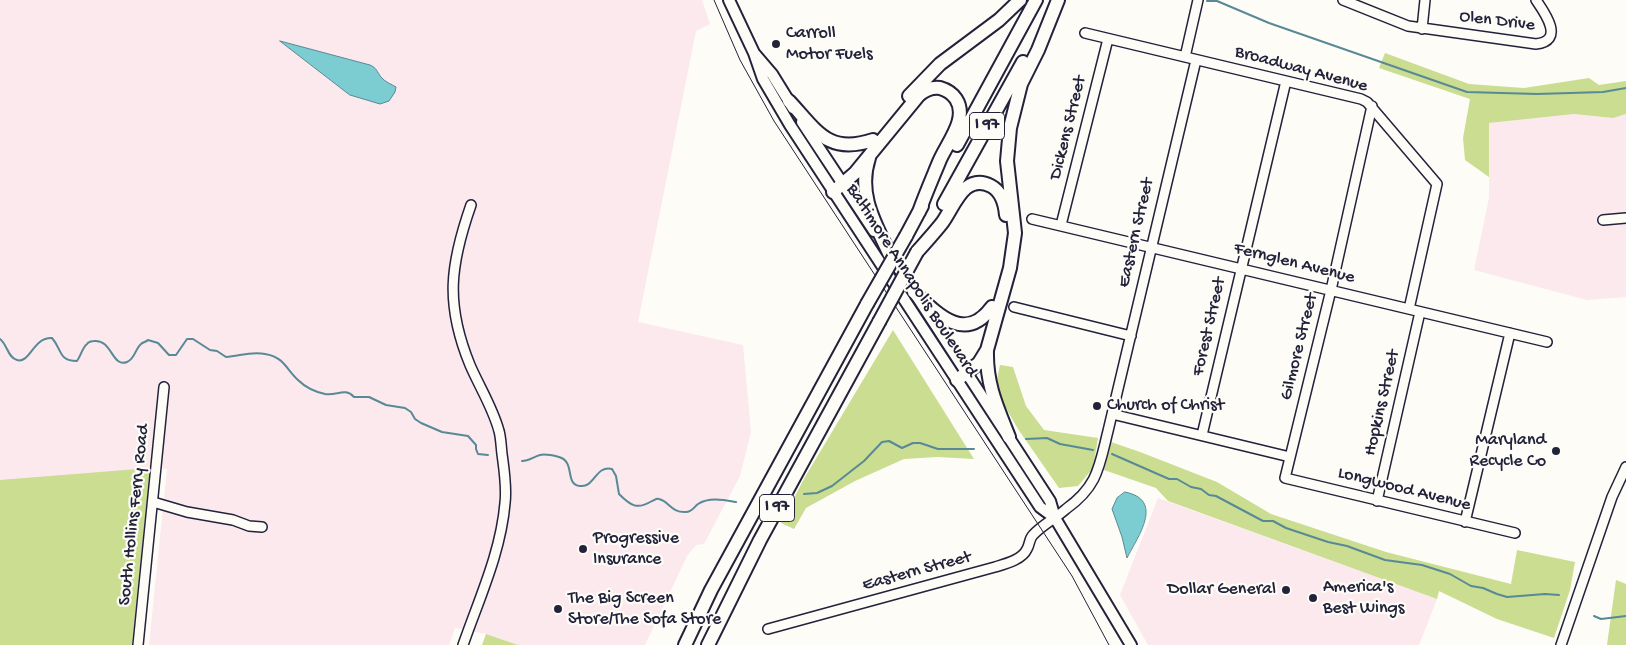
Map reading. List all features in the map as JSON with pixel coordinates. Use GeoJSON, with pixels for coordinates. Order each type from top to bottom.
{"type":"FeatureCollection","features":[{"type":"Feature","properties":{"kind":"highway"},"geometry":{"type":"LineString","coordinates":[[837,186],[873,140],[932,71],[999,20],[1020,0]]}},
{"type":"Feature","properties":{"kind":"highway","name":"I 97"},"geometry":{"type":"LineString","coordinates":[[684,645],[711,590],[867,304],[1036,0]]}},
{"type":"Feature","properties":{"kind":"highway"},"geometry":{"type":"LineString","coordinates":[[1010,437],[990,389],[987,369],[987,350],[1014,247],[1008,136],[1021,84],[1038,50],[1058,0]]}},
{"type":"Feature","properties":{"kind":"highway","name":"I 97"},"geometry":{"type":"LineString","coordinates":[[708,645],[760,540],[917,252],[1058,0]]}},
{"type":"Feature","properties":{"kind":"highway"},"geometry":{"type":"LineString","coordinates":[[837,186],[855,173],[913,102],[931,88],[941,89],[953,95],[959,106],[959,119],[919,212]]}},
{"type":"Feature","properties":{"kind":"highway"},"geometry":{"type":"LineString","coordinates":[[789,102],[816,130],[832,142],[839,145],[852,146],[873,140]]}},
{"type":"Feature","properties":{"kind":"highway"},"geometry":{"type":"LineString","coordinates":[[871,154],[865,175],[865,194],[871,214],[890,255]]}},
{"type":"Feature","properties":{"kind":"highway"},"geometry":{"type":"LineString","coordinates":[[917,252],[943,221],[963,190],[977,183],[986,184],[1000,194],[1004,202],[1008,234],[1006,255],[981,346],[960,374]]}},
{"type":"Feature","properties":{"kind":"highway"},"geometry":{"type":"LineString","coordinates":[[914,292],[941,317],[956,323],[967,324],[976,320],[985,315],[992,307]]}},
{"type":"Feature","properties":{"kind":"highway"},"geometry":{"type":"LineString","coordinates":[[960,374],[979,363],[987,350]]}},
{"type":"Feature","properties":{"kind":"highway"},"geometry":{"type":"LineString","coordinates":[[676,645],[711,590]]}},
{"type":"Feature","properties":{"kind":"main road","name":"Baltimore Annapolis Boulevard"},"geometry":{"type":"LineString","coordinates":[[729,0],[771,94],[837,186],[890,255],[914,292],[960,374],[1040,507],[1055,518]]}},
{"type":"Feature","properties":{"kind":"main road","name":"Baltimore Annapolis Boulevard"},"geometry":{"type":"LineString","coordinates":[[754,53],[772,74],[837,186],[960,374],[1010,437],[1050,500],[1055,518],[1131,645]]}},
{"type":"Feature","properties":{"kind":"street"},"geometry":{"type":"LineString","coordinates":[[1185,57],[1198,0]]}},
{"type":"Feature","properties":{"kind":"street","name":"Olen Drive"},"geometry":{"type":"LineString","coordinates":[[1343,0],[1400,23],[1422,29],[1540,44],[1550,36],[1551,28],[1548,19],[1536,0]]}},
{"type":"Feature","properties":{"kind":"street"},"geometry":{"type":"LineString","coordinates":[[1422,29],[1425,0]]}},
{"type":"Feature","properties":{"kind":"street","name":"Broadway Avenue"},"geometry":{"type":"LineString","coordinates":[[1085,33],[1361,98],[1372,106],[1437,184],[1409,309]]}},
{"type":"Feature","properties":{"kind":"street","name":"Dickens Street"},"geometry":{"type":"LineString","coordinates":[[1061,225],[1108,39]]}},
{"type":"Feature","properties":{"kind":"street","name":"Eastern Street"},"geometry":{"type":"LineString","coordinates":[[768,629],[1004,564],[1025,552],[1033,534],[1086,492],[1094,480],[1112,414],[1150,247],[1196,60]]}},
{"type":"Feature","properties":{"kind":"street","name":"Forest Street"},"geometry":{"type":"LineString","coordinates":[[1202,435],[1286,81]]}},
{"type":"Feature","properties":{"kind":"street","name":"Gilmore Street"},"geometry":{"type":"LineString","coordinates":[[1285,478],[1331,290],[1372,106]]}},
{"type":"Feature","properties":{"kind":"street"},"geometry":{"type":"LineString","coordinates":[[463,645],[500,538],[505,502],[499,430],[470,364],[454,315],[454,261],[470,206]]}},
{"type":"Feature","properties":{"kind":"street"},"geometry":{"type":"LineString","coordinates":[[1603,220],[1626,218]]}},
{"type":"Feature","properties":{"kind":"street","name":"Fernglen Avenue"},"geometry":{"type":"LineString","coordinates":[[1032,219],[1547,342]]}},
{"type":"Feature","properties":{"kind":"street"},"geometry":{"type":"LineString","coordinates":[[1014,307],[1131,336]]}},
{"type":"Feature","properties":{"kind":"street","name":"Hopkins Street"},"geometry":{"type":"LineString","coordinates":[[1377,501],[1420,312]]}},
{"type":"Feature","properties":{"kind":"street"},"geometry":{"type":"LineString","coordinates":[[1464,522],[1510,333]]}},
{"type":"Feature","properties":{"kind":"street","name":"South Hollins Ferry Road"},"geometry":{"type":"LineString","coordinates":[[138,645],[164,387]]}},
{"type":"Feature","properties":{"kind":"street"},"geometry":{"type":"LineString","coordinates":[[1112,414],[1290,457]]}},
{"type":"Feature","properties":{"kind":"street"},"geometry":{"type":"LineString","coordinates":[[1561,645],[1612,497],[1626,467]]}},
{"type":"Feature","properties":{"kind":"street","name":"Longwood Avenue"},"geometry":{"type":"LineString","coordinates":[[1285,478],[1515,533]]}},
{"type":"Feature","properties":{"kind":"street"},"geometry":{"type":"LineString","coordinates":[[153,502],[187,512],[262,527]]}},
{"type":"Feature","properties":{"kind":"shaded area"},"geometry":{"type":"Polygon","coordinates":[[[0,0],[702,0],[710,24],[696,31],[638,322],[743,345],[751,432],[740,476],[704,544],[696,545],[687,556],[645,645],[518,645],[486,634],[455,628],[449,645],[149,645],[167,469],[150,468],[0,645],[0,0]]]}},
{"type":"Feature","properties":{"kind":"shaded area"},"geometry":{"type":"Polygon","coordinates":[[[1574,114],[1613,118],[1626,114],[1626,297],[1587,300],[1474,270],[1489,198],[1489,123],[1574,114]]]}},
{"type":"Feature","properties":{"kind":"shaded area"},"geometry":{"type":"Polygon","coordinates":[[[1158,498],[1437,599],[1419,645],[1148,645],[1120,595],[1158,498]]]}},
{"type":"Feature","properties":{"kind":"green space"},"geometry":{"type":"Polygon","coordinates":[[[1385,53],[1469,84],[1524,88],[1589,78],[1599,85],[1626,81],[1626,114],[1613,118],[1574,114],[1489,123],[1489,177],[1465,160],[1463,138],[1470,99],[1379,68],[1385,53]]]}},
{"type":"Feature","properties":{"kind":"green space"},"geometry":{"type":"Polygon","coordinates":[[[893,330],[974,459],[937,457],[904,459],[855,481],[806,508],[794,529],[781,523],[805,477],[893,330]]]}},
{"type":"Feature","properties":{"kind":"green space"},"geometry":{"type":"Polygon","coordinates":[[[1000,365],[1013,367],[1026,406],[1044,430],[1098,438],[1093,468],[1078,486],[1059,488],[1018,429],[1000,398],[997,379],[1000,365]]]}},
{"type":"Feature","properties":{"kind":"green space"},"geometry":{"type":"Polygon","coordinates":[[[1111,442],[1217,482],[1271,514],[1386,552],[1511,584],[1517,550],[1575,562],[1570,590],[1554,638],[1497,619],[1439,591],[1437,599],[1168,501],[1156,488],[1104,470],[1111,442]]]}},
{"type":"Feature","properties":{"kind":"green space"},"geometry":{"type":"Polygon","coordinates":[[[150,468],[132,645],[0,645],[0,480],[150,468]]]}},
{"type":"Feature","properties":{"kind":"green space"},"geometry":{"type":"Polygon","coordinates":[[[1616,580],[1626,584],[1626,645],[1607,645],[1616,580]]]}},
{"type":"Feature","properties":{"kind":"green space"},"geometry":{"type":"Polygon","coordinates":[[[486,634],[518,645],[482,645],[486,634]]]}},
{"type":"Feature","properties":{"kind":"water"},"geometry":{"type":"Polygon","coordinates":[[[280,41],[370,65],[376,69],[384,80],[396,87],[395,92],[389,101],[380,104],[350,95],[280,41]]]}},
{"type":"Feature","properties":{"kind":"water"},"geometry":{"type":"Polygon","coordinates":[[[1125,492],[1137,496],[1144,503],[1146,511],[1142,530],[1127,558],[1112,509],[1117,498],[1125,492]]]}},
{"type":"Feature","properties":{"kind":"waterway"},"geometry":{"type":"LineString","coordinates":[[1207,1],[1217,1],[1269,23],[1467,92],[1537,94],[1603,92],[1626,88]]}},
{"type":"Feature","properties":{"kind":"waterway"},"geometry":{"type":"LineString","coordinates":[[0,339],[12,357],[17,360],[25,358],[40,342],[52,338],[63,357],[77,361],[85,346],[89,342],[94,341],[105,344],[118,361],[122,363],[130,361],[139,346],[148,340],[158,343],[169,355],[176,355],[187,339],[193,339],[210,350],[217,351],[226,357],[250,353],[265,354],[281,361],[301,383],[314,391],[325,394],[341,392],[351,394],[354,397],[369,397],[386,405],[405,408],[421,423],[442,432],[468,436],[476,445],[478,454],[488,455]]}},
{"type":"Feature","properties":{"kind":"waterway"},"geometry":{"type":"LineString","coordinates":[[1026,439],[1047,438],[1060,444],[1093,450]]}},
{"type":"Feature","properties":{"kind":"waterway"},"geometry":{"type":"LineString","coordinates":[[804,494],[817,493],[832,486],[864,461],[882,442],[889,441],[902,448],[913,443],[920,443],[938,449],[974,449]]}},
{"type":"Feature","properties":{"kind":"waterway"},"geometry":{"type":"LineString","coordinates":[[1112,454],[1169,479],[1177,479],[1191,487],[1201,489],[1209,495],[1216,496],[1263,521],[1273,521],[1286,528],[1328,542],[1347,546],[1385,560],[1422,565],[1450,574],[1471,586],[1483,588],[1507,597],[1545,594],[1559,595]]}},
{"type":"Feature","properties":{"kind":"waterway"},"geometry":{"type":"LineString","coordinates":[[522,461],[542,455],[559,457],[567,463],[572,481],[580,486],[589,484],[602,470],[612,469],[616,476],[619,494],[631,504],[638,506],[658,499],[677,511],[688,512],[707,500],[736,502]]}},
{"type":"Feature","properties":{"kind":"waterway"},"geometry":{"type":"LineString","coordinates":[[1594,616],[1601,619],[1626,616]]}},
{"type":"Feature","properties":{"kind":"tram line"},"geometry":{"type":"LineString","coordinates":[[714,0],[740,60],[774,121],[1072,576],[1109,645]]}},
{"type":"Feature","properties":{"kind":"place","name":"Carroll Motor Fuels"},"geometry":{"type":"Point","coordinates":[776,44]}},
{"type":"Feature","properties":{"kind":"place","name":"Church of Christ"},"geometry":{"type":"Point","coordinates":[1097,406]}},
{"type":"Feature","properties":{"kind":"place","name":"Maryland Recycle Co"},"geometry":{"type":"Point","coordinates":[1556,451]}},
{"type":"Feature","properties":{"kind":"place","name":"Progressive Insurance"},"geometry":{"type":"Point","coordinates":[583,549]}},
{"type":"Feature","properties":{"kind":"place","name":"Dollar General"},"geometry":{"type":"Point","coordinates":[1286,590]}},
{"type":"Feature","properties":{"kind":"place","name":"America's Best Wings"},"geometry":{"type":"Point","coordinates":[1313,598]}},
{"type":"Feature","properties":{"kind":"place","name":"The Big Screen Store/The Sofa Store"},"geometry":{"type":"Point","coordinates":[558,609]}}]}
